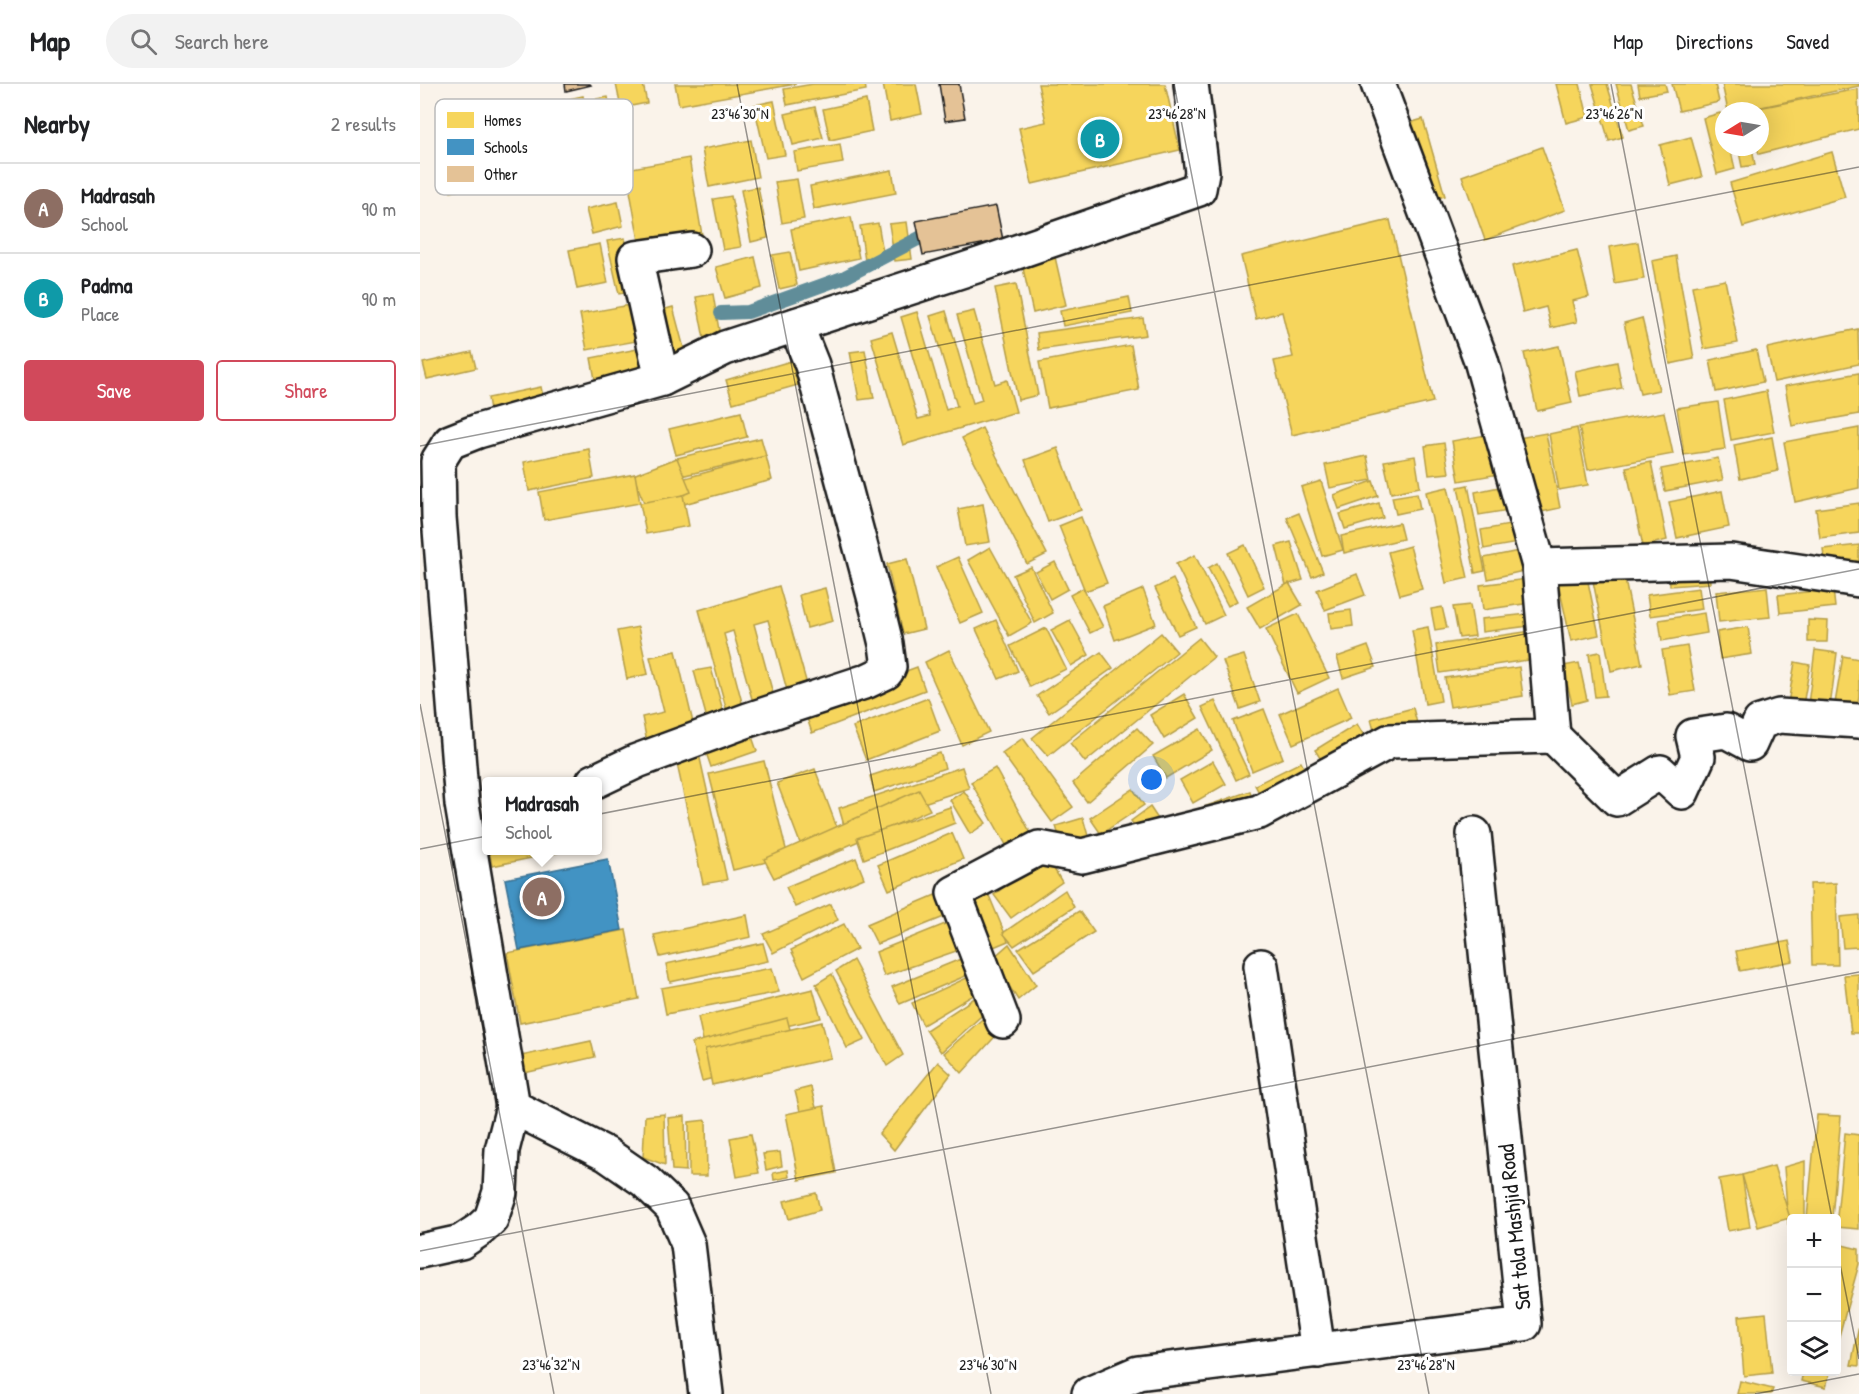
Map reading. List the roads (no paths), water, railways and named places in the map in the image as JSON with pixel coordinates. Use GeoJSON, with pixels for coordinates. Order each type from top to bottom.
{"type":"FeatureCollection","features":[{"type":"Feature","properties":{"kind":"street"},"geometry":{"type":"LineString","coordinates":[[420,1251],[461,1242],[491,1219],[500,1192],[502,1150],[513,1107],[439,518],[438,461],[450,442],[477,431],[662,379],[725,348],[1199,189],[1202,172],[1191,84]]}},
{"type":"Feature","properties":{"kind":"street"},"geometry":{"type":"LineString","coordinates":[[1378,84],[1481,360],[1539,566],[1553,736],[1617,799],[1660,772],[1682,792],[1698,757],[1693,736],[1726,731],[1750,744],[1760,722],[1779,716],[1859,721]]}},
{"type":"Feature","properties":{"kind":"street"},"geometry":{"type":"LineString","coordinates":[[662,379],[635,258],[693,250]]}},
{"type":"Feature","properties":{"kind":"street"},"geometry":{"type":"LineString","coordinates":[[602,778],[637,761],[748,720],[867,681],[886,672],[889,667],[878,611],[815,376],[796,325]]}},
{"type":"Feature","properties":{"kind":"street"},"geometry":{"type":"LineString","coordinates":[[1539,566],[1731,561],[1859,580]]}},
{"type":"Feature","properties":{"kind":"street"},"geometry":{"type":"LineString","coordinates":[[1003,1021],[954,893],[1030,853],[1040,848],[1082,856],[1259,812],[1390,741],[1553,736]]}},
{"type":"Feature","properties":{"kind":"street","name":"Sat tola Mashjid Road"},"geometry":{"type":"LineString","coordinates":[[1089,1394],[1138,1373],[1524,1324],[1473,834]]}},
{"type":"Feature","properties":{"kind":"street"},"geometry":{"type":"LineString","coordinates":[[1261,966],[1318,1351]]}},
{"type":"Feature","properties":{"kind":"street"},"geometry":{"type":"LineString","coordinates":[[513,1107],[606,1154],[645,1181],[672,1207],[687,1244],[706,1394]]}},
{"type":"Feature","properties":{"kind":"waterway"},"geometry":{"type":"LineString","coordinates":[[721,313],[748,312],[845,277],[935,230]]}},
{"type":"Feature","properties":{"kind":"place","name":"Padma"},"geometry":{"type":"Point","coordinates":[1100,139]}},
{"type":"Feature","properties":{"kind":"place","name":"Madrasah"},"geometry":{"type":"Point","coordinates":[542,897]}}]}
